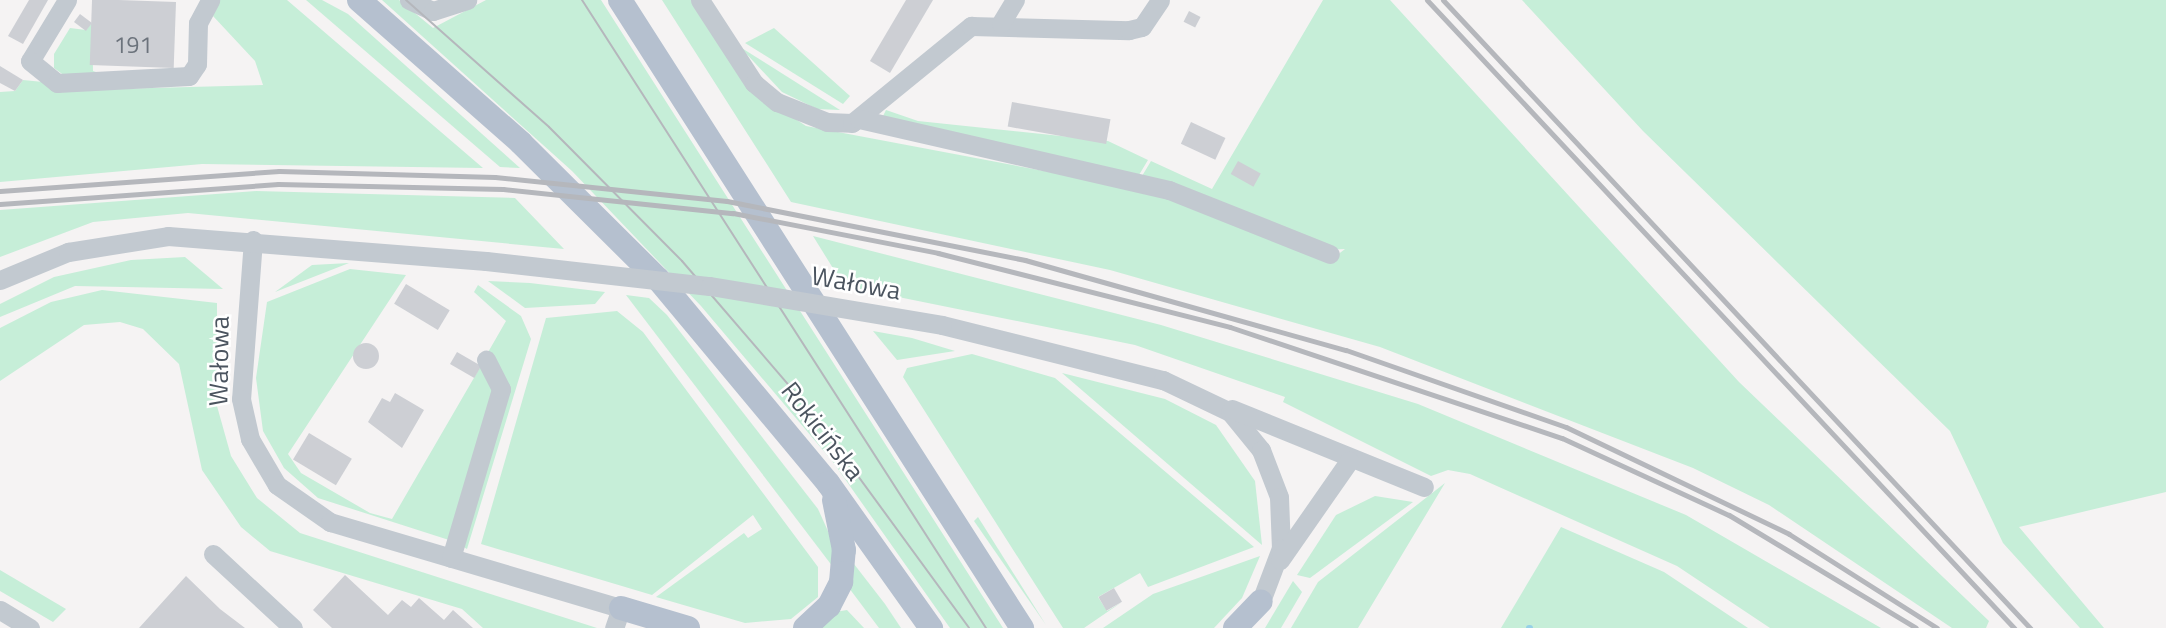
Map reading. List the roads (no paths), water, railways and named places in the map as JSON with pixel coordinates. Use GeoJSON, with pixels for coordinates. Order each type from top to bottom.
{"type":"FeatureCollection","features":[{"type":"Feature","properties":{"kind":"main road"},"geometry":{"type":"LineString","coordinates":[[620,0],[1022,628]]}},
{"type":"Feature","properties":{"kind":"main road","name":"Rokicińska"},"geometry":{"type":"LineString","coordinates":[[363,2],[521,143],[658,279],[828,483],[931,628]]}},
{"type":"Feature","properties":{"kind":"main road"},"geometry":{"type":"LineString","coordinates":[[805,628],[829,606],[843,570],[842,536],[828,483]]}},
{"type":"Feature","properties":{"kind":"main road"},"geometry":{"type":"LineString","coordinates":[[1001,596],[1034,628]]}},
{"type":"Feature","properties":{"kind":"main road"},"geometry":{"type":"LineString","coordinates":[[1235,628],[1261,601]]}},
{"type":"Feature","properties":{"kind":"main road"},"geometry":{"type":"LineString","coordinates":[[1249,628],[1261,601]]}},
{"type":"Feature","properties":{"kind":"main road"},"geometry":{"type":"LineString","coordinates":[[617,618],[688,628]]}},
{"type":"Feature","properties":{"kind":"street"},"geometry":{"type":"LineString","coordinates":[[67,0],[30,61],[57,83],[189,76],[197,64],[198,23],[211,0]]}},
{"type":"Feature","properties":{"kind":"street"},"geometry":{"type":"LineString","coordinates":[[409,0],[433,11],[467,0]]}},
{"type":"Feature","properties":{"kind":"street"},"geometry":{"type":"LineString","coordinates":[[700,0],[754,83],[778,102],[827,122],[859,119],[1169,190],[1330,254]]}},
{"type":"Feature","properties":{"kind":"street"},"geometry":{"type":"LineString","coordinates":[[1002,23],[1015,0]]}},
{"type":"Feature","properties":{"kind":"street"},"geometry":{"type":"LineString","coordinates":[[859,119],[953,37],[971,26],[1002,23],[1129,30],[1142,27],[1160,0]]}},
{"type":"Feature","properties":{"kind":"street","name":"Wałowa"},"geometry":{"type":"LineString","coordinates":[[0,281],[68,252],[123,240],[253,240],[486,261],[710,286],[942,325],[1145,374],[1209,398],[1245,429],[1273,474],[1282,519],[1277,564],[1261,601]]}},
{"type":"Feature","properties":{"kind":"street","name":"Wałowa"},"geometry":{"type":"LineString","coordinates":[[253,240],[241,399],[263,466],[318,516],[451,558],[617,618]]}},
{"type":"Feature","properties":{"kind":"street"},"geometry":{"type":"LineString","coordinates":[[451,558],[500,388],[486,360]]}},
{"type":"Feature","properties":{"kind":"street"},"geometry":{"type":"LineString","coordinates":[[1209,398],[1349,461],[1424,487]]}},
{"type":"Feature","properties":{"kind":"street"},"geometry":{"type":"LineString","coordinates":[[1277,564],[1349,461]]}},
{"type":"Feature","properties":{"kind":"street"},"geometry":{"type":"LineString","coordinates":[[213,554],[293,628]]}},
{"type":"Feature","properties":{"kind":"street"},"geometry":{"type":"LineString","coordinates":[[0,610],[30,628]]}},
{"type":"Feature","properties":{"kind":"tram line"},"geometry":{"type":"LineString","coordinates":[[406,0],[549,127],[682,261],[806,405],[969,628]]}},
{"type":"Feature","properties":{"kind":"tram line"},"geometry":{"type":"LineString","coordinates":[[582,0],[986,628]]}},
{"type":"Feature","properties":{"kind":"railway"},"geometry":{"type":"LineString","coordinates":[[1427,0],[2014,628]]}},
{"type":"Feature","properties":{"kind":"railway"},"geometry":{"type":"LineString","coordinates":[[1443,0],[2030,628]]}},
{"type":"Feature","properties":{"kind":"railway"},"geometry":{"type":"LineString","coordinates":[[0,191],[279,171],[495,177],[727,201],[1025,260],[1346,350],[1566,427],[1789,534],[1937,628]]}},
{"type":"Feature","properties":{"kind":"railway"},"geometry":{"type":"LineString","coordinates":[[0,204],[278,184],[503,189],[733,213],[938,253],[1230,327],[1562,438],[1729,515],[1916,628]]}}]}
